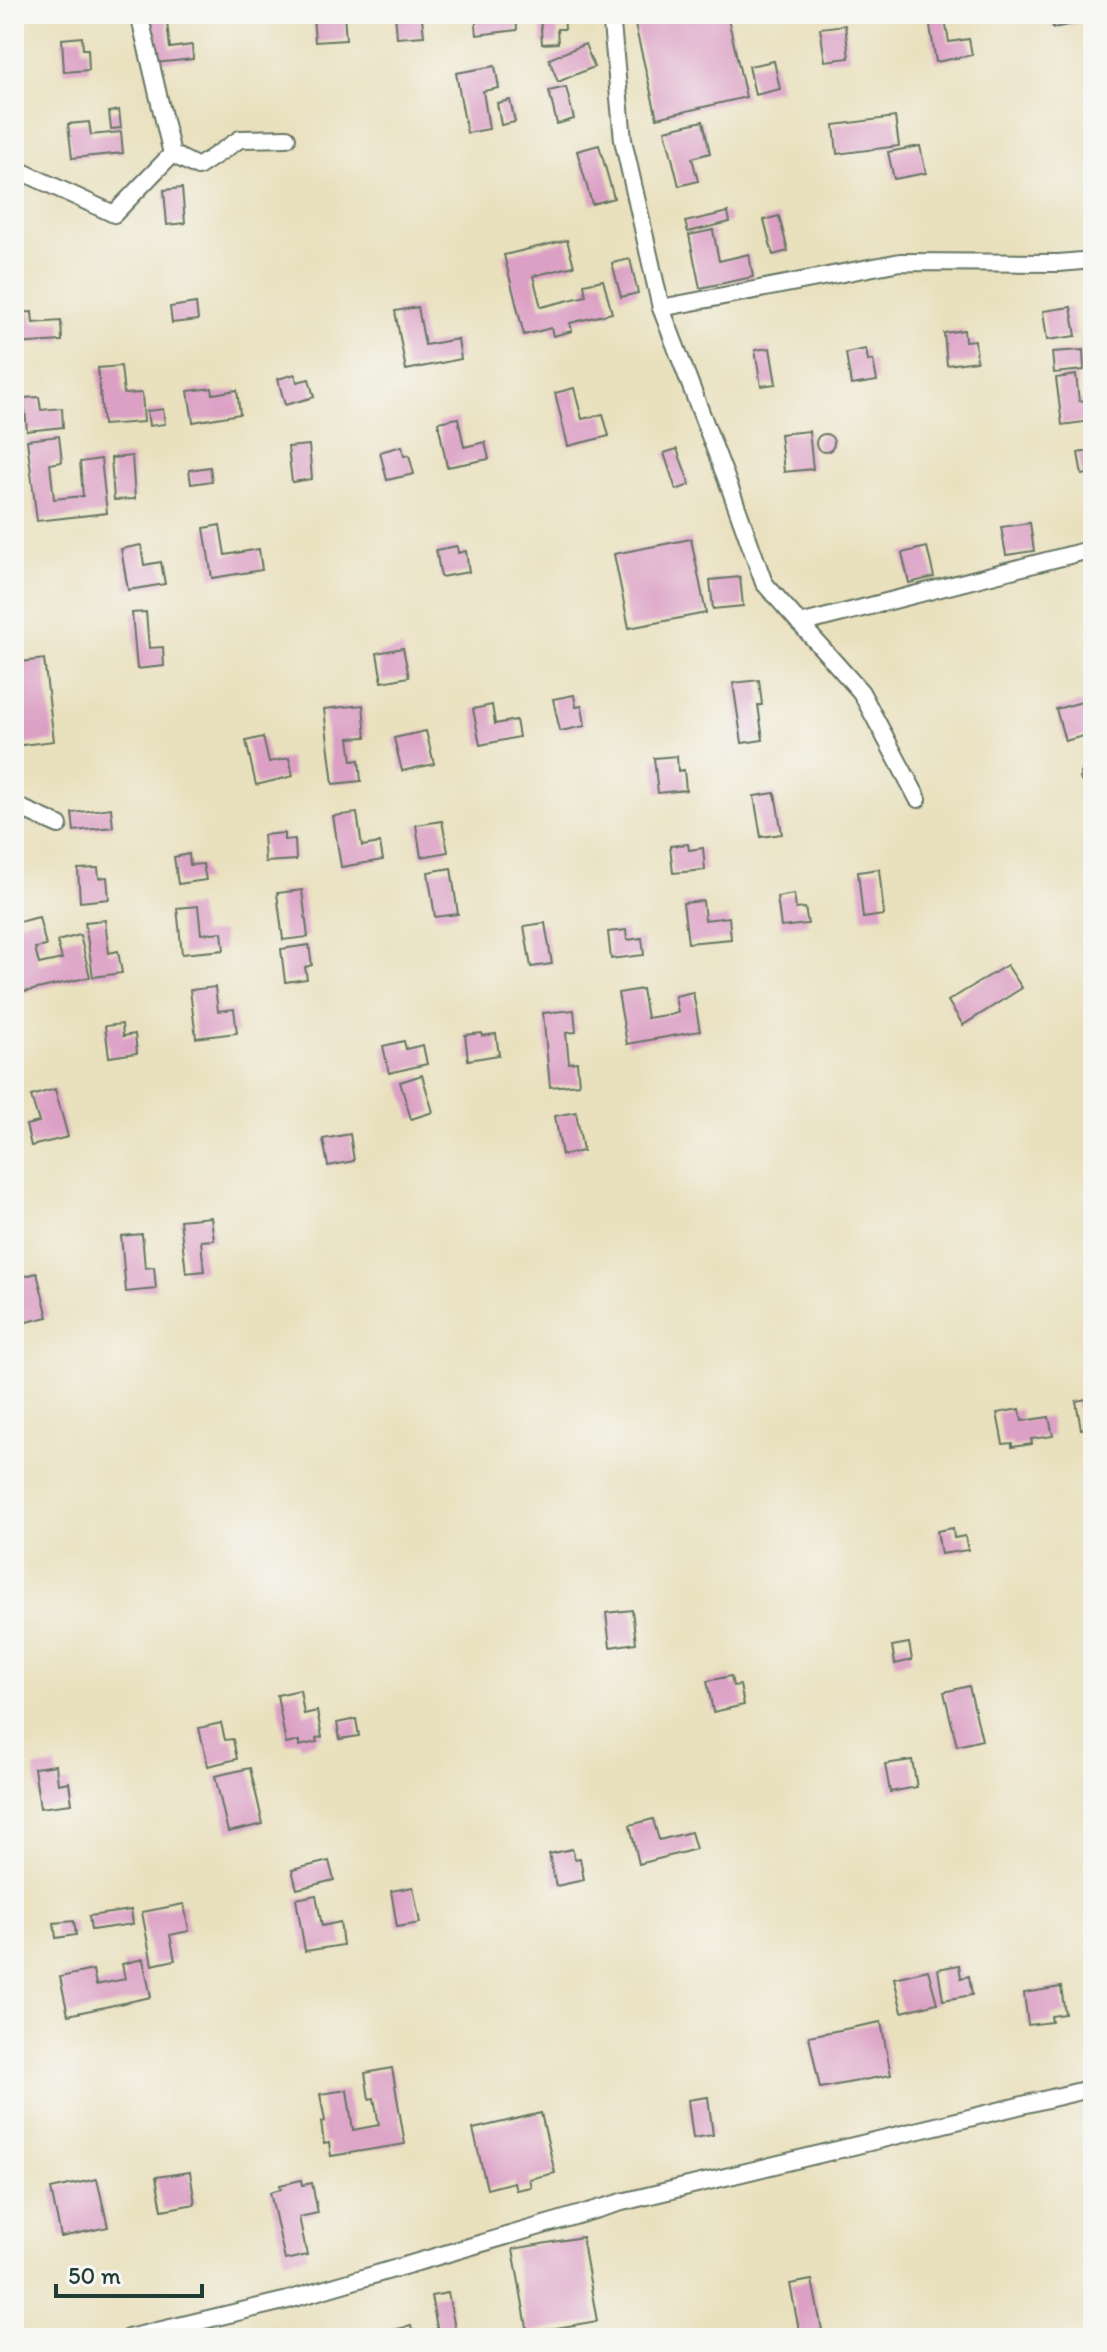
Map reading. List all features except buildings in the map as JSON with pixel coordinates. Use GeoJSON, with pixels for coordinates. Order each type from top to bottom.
{"type":"FeatureCollection","features":[{"type":"Feature","properties":{"kind":"street"},"geometry":{"type":"LineString","coordinates":[[139,14],[172,154]]}},
{"type":"Feature","properties":{"kind":"street"},"geometry":{"type":"LineString","coordinates":[[611,14],[623,140],[661,308],[764,583],[861,692],[918,799]]}},
{"type":"Feature","properties":{"kind":"street"},"geometry":{"type":"LineString","coordinates":[[172,154],[198,167],[240,139],[287,138]]}},
{"type":"Feature","properties":{"kind":"street"},"geometry":{"type":"LineString","coordinates":[[14,168],[114,214],[172,154]]}},
{"type":"Feature","properties":{"kind":"street"},"geometry":{"type":"LineString","coordinates":[[661,308],[900,262],[1059,263],[1093,260]]}},
{"type":"Feature","properties":{"kind":"street"},"geometry":{"type":"LineString","coordinates":[[800,624],[1093,549]]}},
{"type":"Feature","properties":{"kind":"street"},"geometry":{"type":"LineString","coordinates":[[14,805],[59,825]]}},
{"type":"Feature","properties":{"kind":"street"},"geometry":{"type":"LineString","coordinates":[[128,2338],[288,2300],[622,2202],[1093,2088]]}}]}
